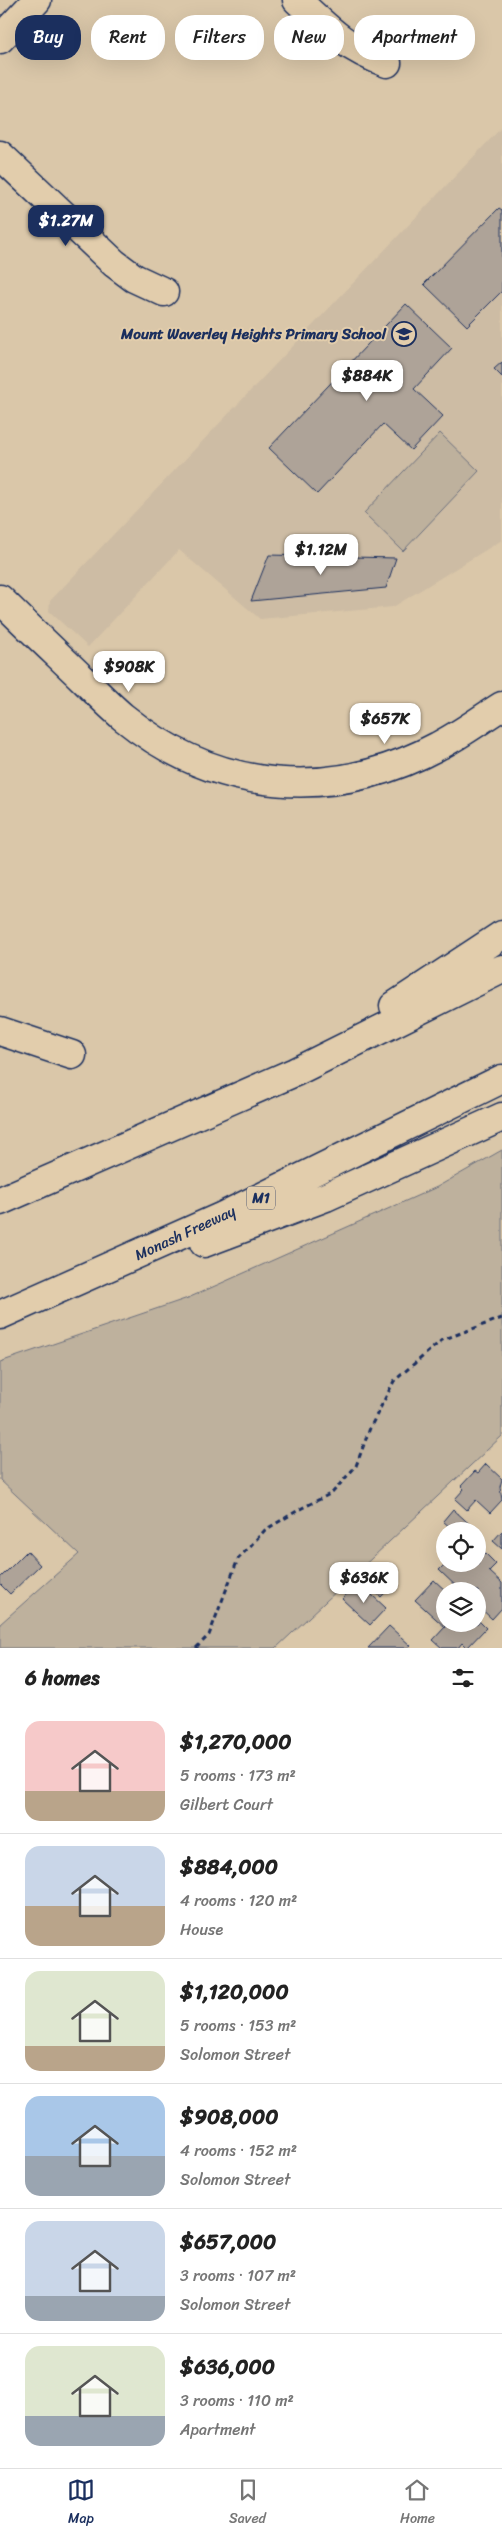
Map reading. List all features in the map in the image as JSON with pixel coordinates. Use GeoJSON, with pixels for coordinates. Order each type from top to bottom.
{"type":"FeatureCollection","features":[{"type":"Feature","properties":{"kind":"main road"},"geometry":{"type":"LineString","coordinates":[[0,39],[37,0]]}},
{"type":"Feature","properties":{"kind":"main road"},"geometry":{"type":"LineString","coordinates":[[297,0],[335,36],[351,48],[387,63]]}},
{"type":"Feature","properties":{"kind":"main road"},"geometry":{"type":"LineString","coordinates":[[0,155],[114,263],[134,278],[164,292]]}},
{"type":"Feature","properties":{"kind":"main road"},"geometry":{"type":"LineString","coordinates":[[0,600],[122,716],[178,754],[208,768],[231,774],[285,782],[311,783],[374,772],[439,746],[502,706]]}},
{"type":"Feature","properties":{"kind":"main road"},"geometry":{"type":"LineString","coordinates":[[295,1072],[502,935]]}},
{"type":"Feature","properties":{"kind":"main road"},"geometry":{"type":"LineString","coordinates":[[0,1201],[295,1072],[502,969]]}},
{"type":"Feature","properties":{"kind":"main road"},"geometry":{"type":"LineString","coordinates":[[0,1031],[72,1055]]}},
{"type":"Feature","properties":{"kind":"main road","name":"Monash Freeway"},"geometry":{"type":"LineString","coordinates":[[8,1312],[223,1216],[502,1079]]}},
{"type":"Feature","properties":{"kind":"main road"},"geometry":{"type":"LineString","coordinates":[[8,1312],[177,1254],[326,1197],[502,1116]]}},
{"type":"Feature","properties":{"kind":"path"},"geometry":{"type":"LineString","coordinates":[[196,1648],[209,1635],[238,1559],[265,1530],[332,1493],[356,1466],[370,1428],[394,1381],[442,1340],[502,1318]]}},
{"type":"Feature","properties":{"kind":"shaded area","name":"Mount Waverley Heights Primary School"},"geometry":{"type":"Polygon","coordinates":[[[502,127],[502,540],[393,607],[260,619],[179,550],[88,647],[49,611],[50,601],[502,127]]]}},
{"type":"Feature","properties":{"kind":"shaded area"},"geometry":{"type":"Polygon","coordinates":[[[440,433],[479,471],[403,551],[364,513],[440,433]]]}},
{"type":"Feature","properties":{"kind":"shaded area"},"geometry":{"type":"Polygon","coordinates":[[[502,1150],[502,1436],[276,1648],[0,1648],[0,1624],[79,1554],[0,1480],[0,1362],[188,1298],[437,1187],[502,1150]]]}},
{"type":"Feature","properties":{"kind":"building"},"geometry":{"type":"Polygon","coordinates":[[[499,208],[502,210],[502,291],[467,326],[424,284],[499,208]]]}},
{"type":"Feature","properties":{"kind":"building"},"geometry":{"type":"Polygon","coordinates":[[[406,304],[452,348],[414,389],[443,416],[411,450],[383,424],[317,494],[269,448],[406,304]]]}},
{"type":"Feature","properties":{"kind":"building"},"geometry":{"type":"Polygon","coordinates":[[[502,362],[502,377],[494,369],[502,362]]]}},
{"type":"Feature","properties":{"kind":"building"},"geometry":{"type":"Polygon","coordinates":[[[269,555],[396,558],[386,588],[251,601],[269,555]]]}},
{"type":"Feature","properties":{"kind":"building"},"geometry":{"type":"Polygon","coordinates":[[[486,1464],[502,1479],[500,1487],[502,1500],[490,1513],[476,1500],[467,1510],[455,1499],[464,1489],[461,1486],[475,1471],[478,1473],[486,1464]]]}},
{"type":"Feature","properties":{"kind":"building"},"geometry":{"type":"Polygon","coordinates":[[[453,1509],[467,1522],[444,1522],[453,1509]]]}},
{"type":"Feature","properties":{"kind":"building"},"geometry":{"type":"Polygon","coordinates":[[[502,1531],[502,1549],[493,1541],[502,1531]]]}},
{"type":"Feature","properties":{"kind":"building"},"geometry":{"type":"Polygon","coordinates":[[[27,1551],[40,1565],[10,1594],[0,1584],[0,1578],[27,1551]]]}},
{"type":"Feature","properties":{"kind":"building"},"geometry":{"type":"Polygon","coordinates":[[[486,1554],[496,1564],[489,1571],[502,1583],[502,1608],[492,1619],[486,1613],[486,1582],[452,1582],[441,1572],[486,1572],[486,1554]]]}},
{"type":"Feature","properties":{"kind":"building"},"geometry":{"type":"Polygon","coordinates":[[[376,1565],[395,1582],[381,1597],[362,1580],[376,1565]]]}},
{"type":"Feature","properties":{"kind":"building"},"geometry":{"type":"Polygon","coordinates":[[[434,1580],[436,1582],[436,1619],[415,1600],[434,1580]]]}},
{"type":"Feature","properties":{"kind":"building"},"geometry":{"type":"Polygon","coordinates":[[[358,1582],[386,1608],[370,1625],[342,1599],[358,1582]]]}},
{"type":"Feature","properties":{"kind":"building"},"geometry":{"type":"Polygon","coordinates":[[[389,1626],[411,1646],[409,1648],[368,1648],[389,1626]]]}},
{"type":"Feature","properties":{"kind":"building"},"geometry":{"type":"Polygon","coordinates":[[[440,1632],[482,1632],[467,1648],[462,1643],[458,1648],[442,1648],[433,1640],[440,1632]]]}},
{"type":"Feature","properties":{"kind":"place","name":"Mount Waverley Heights Primary School"},"geometry":{"type":"Point","coordinates":[404,334]}}]}
